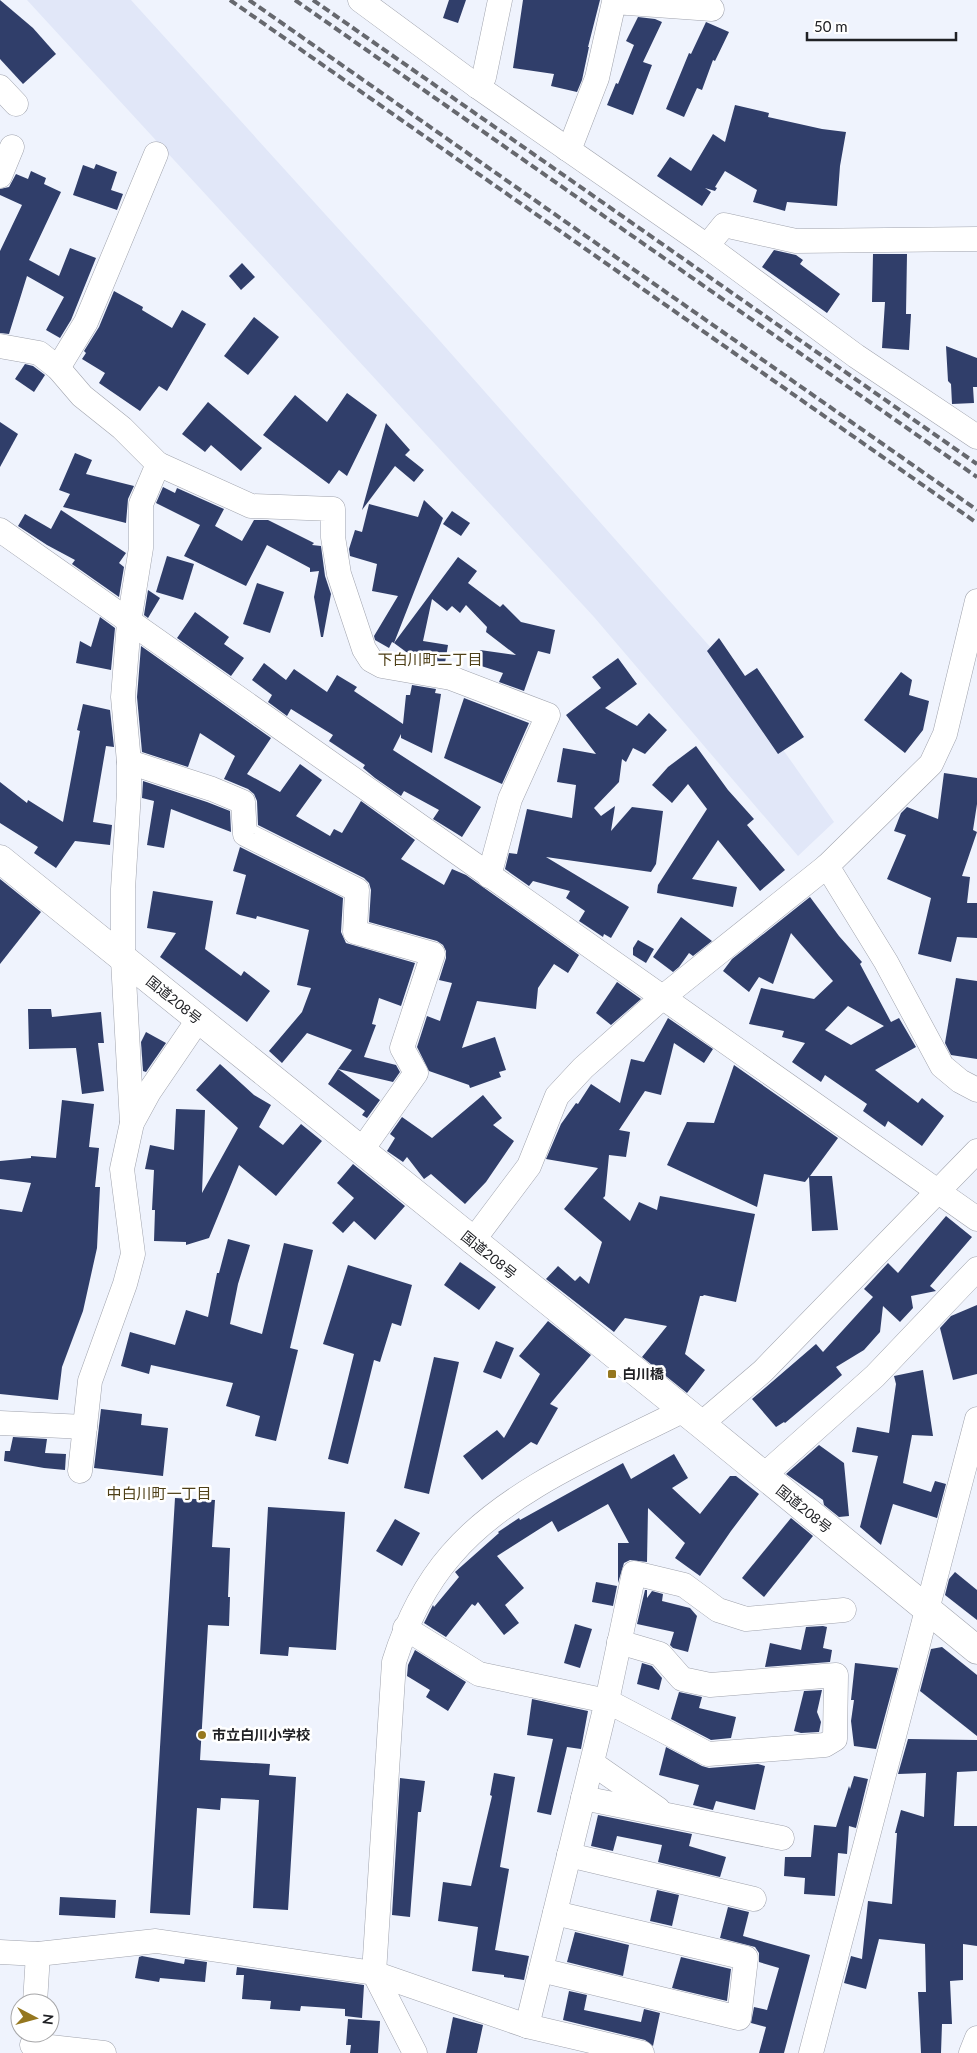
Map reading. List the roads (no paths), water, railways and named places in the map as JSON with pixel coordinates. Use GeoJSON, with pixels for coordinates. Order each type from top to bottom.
{"type":"FeatureCollection","features":[{"type":"Feature","properties":{"kind":"highway","name":"国道208号"},"geometry":{"type":"LineString","coordinates":[[0,859],[977,1650]]}},
{"type":"Feature","properties":{"kind":"street"},"geometry":{"type":"LineString","coordinates":[[360,0],[478,87],[707,246],[856,356],[977,436]]}},
{"type":"Feature","properties":{"kind":"street"},"geometry":{"type":"LineString","coordinates":[[478,87],[484,77],[500,0]]}},
{"type":"Feature","properties":{"kind":"street"},"geometry":{"type":"LineString","coordinates":[[567,149],[573,140],[598,78],[614,2],[712,9]]}},
{"type":"Feature","properties":{"kind":"street"},"geometry":{"type":"LineString","coordinates":[[0,176],[12,146]]}},
{"type":"Feature","properties":{"kind":"street"},"geometry":{"type":"LineString","coordinates":[[58,368],[86,322],[156,154]]}},
{"type":"Feature","properties":{"kind":"street"},"geometry":{"type":"LineString","coordinates":[[707,246],[724,225],[796,241],[977,239]]}},
{"type":"Feature","properties":{"kind":"street"},"geometry":{"type":"LineString","coordinates":[[0,346],[38,353],[58,368],[82,396],[122,428],[158,464],[251,506],[333,509],[333,536],[339,574],[364,649],[371,660],[382,666],[451,678],[548,715],[510,799],[489,876]]}},
{"type":"Feature","properties":{"kind":"street"},"geometry":{"type":"LineString","coordinates":[[80,1471],[90,1381],[125,1284],[133,1254],[122,1169],[132,1123],[124,960],[123,889],[129,762],[123,697],[129,622],[141,548],[141,504],[158,464]]}},
{"type":"Feature","properties":{"kind":"street"},"geometry":{"type":"LineString","coordinates":[[0,530],[977,1219]]}},
{"type":"Feature","properties":{"kind":"street"},"geometry":{"type":"LineString","coordinates":[[472,1242],[529,1166],[557,1096],[583,1068],[663,997],[827,866],[931,764],[945,734],[977,601]]}},
{"type":"Feature","properties":{"kind":"street"},"geometry":{"type":"LineString","coordinates":[[129,762],[212,789],[242,802],[245,834],[358,890],[355,932],[433,954],[402,1048],[416,1074],[361,1151]]}},
{"type":"Feature","properties":{"kind":"street"},"geometry":{"type":"LineString","coordinates":[[827,866],[886,962],[942,1066],[960,1081],[977,1090]]}},
{"type":"Feature","properties":{"kind":"street"},"geometry":{"type":"LineString","coordinates":[[132,1123],[149,1092],[198,1020]]}},
{"type":"Feature","properties":{"kind":"street"},"geometry":{"type":"LineString","coordinates":[[415,2053],[374,1973],[394,1662],[405,1628],[429,1586],[450,1555],[490,1518],[545,1481],[691,1417],[763,1371],[977,1151]]}},
{"type":"Feature","properties":{"kind":"street"},"geometry":{"type":"LineString","coordinates":[[763,1476],[875,1376],[977,1269]]}},
{"type":"Feature","properties":{"kind":"street"},"geometry":{"type":"LineString","coordinates":[[811,2053],[977,1419]]}},
{"type":"Feature","properties":{"kind":"street"},"geometry":{"type":"LineString","coordinates":[[0,1423],[85,1427]]}},
{"type":"Feature","properties":{"kind":"street"},"geometry":{"type":"LineString","coordinates":[[527,2026],[607,1702],[634,1573],[684,1585],[718,1610],[746,1619],[844,1610]]}},
{"type":"Feature","properties":{"kind":"street"},"geometry":{"type":"LineString","coordinates":[[405,1628],[479,1674],[607,1702],[708,1754],[825,1745],[835,1739],[836,1675],[710,1685],[682,1679],[660,1654],[620,1642]]}},
{"type":"Feature","properties":{"kind":"street"},"geometry":{"type":"LineString","coordinates":[[592,1763],[666,1815]]}},
{"type":"Feature","properties":{"kind":"street"},"geometry":{"type":"LineString","coordinates":[[584,1798],[782,1838]]}},
{"type":"Feature","properties":{"kind":"street"},"geometry":{"type":"LineString","coordinates":[[570,1855],[754,1899]]}},
{"type":"Feature","properties":{"kind":"street"},"geometry":{"type":"LineString","coordinates":[[541,1970],[739,2018],[746,1958],[555,1914]]}},
{"type":"Feature","properties":{"kind":"street"},"geometry":{"type":"LineString","coordinates":[[0,1952],[38,1954],[156,1941],[374,1973],[527,2026],[642,2053]]}},
{"type":"Feature","properties":{"kind":"street"},"geometry":{"type":"LineString","coordinates":[[36,1993],[38,1954]]}},
{"type":"Feature","properties":{"kind":"street"},"geometry":{"type":"LineString","coordinates":[[971,2053],[977,2038]]}},
{"type":"Feature","properties":{"kind":"street"},"geometry":{"type":"LineString","coordinates":[[32,2044],[104,2053]]}},
{"type":"Feature","properties":{"kind":"railway"},"geometry":{"type":"LineString","coordinates":[[230,0],[977,523]]}},
{"type":"Feature","properties":{"kind":"railway"},"geometry":{"type":"LineString","coordinates":[[249,0],[977,510]]}},
{"type":"Feature","properties":{"kind":"railway"},"geometry":{"type":"LineString","coordinates":[[295,0],[977,477]]}},
{"type":"Feature","properties":{"kind":"railway"},"geometry":{"type":"LineString","coordinates":[[313,0],[977,464]]}},
{"type":"Feature","properties":{"kind":"place","name":"白川橋"},"geometry":{"type":"Point","coordinates":[612,1374]}},
{"type":"Feature","properties":{"kind":"place","name":"市立白川小学校"},"geometry":{"type":"Point","coordinates":[202,1735]}},
{"type":"Feature","properties":{"kind":"district","name":"下白川町二丁目"},"geometry":{"type":"Point","coordinates":[430,660]}},
{"type":"Feature","properties":{"kind":"district","name":"中白川町一丁目"},"geometry":{"type":"Point","coordinates":[159,1494]}}]}
